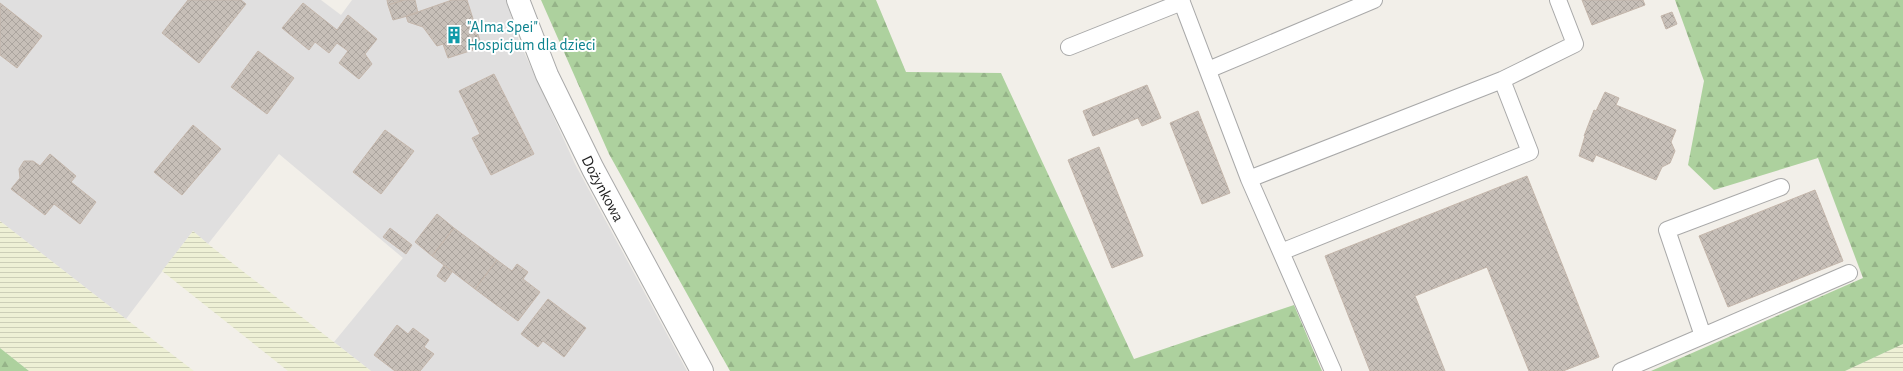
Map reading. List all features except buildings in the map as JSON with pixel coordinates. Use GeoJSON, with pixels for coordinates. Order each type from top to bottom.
{"type":"FeatureCollection","features":[{"type":"Feature","properties":{"kind":"street","name":"Dożynkowa"},"geometry":{"type":"LineString","coordinates":[[518,0],[547,75],[593,169],[702,371]]}},
{"type":"Feature","properties":{"kind":"lane"},"geometry":{"type":"LineString","coordinates":[[1208,70],[1374,0]]}},
{"type":"Feature","properties":{"kind":"lane"},"geometry":{"type":"LineString","coordinates":[[1249,179],[1502,80],[1575,44],[1558,0]]}},
{"type":"Feature","properties":{"kind":"lane"},"geometry":{"type":"LineString","coordinates":[[1070,47],[1182,1],[1249,179],[1333,371]]}},
{"type":"Feature","properties":{"kind":"lane"},"geometry":{"type":"LineString","coordinates":[[1281,252],[1530,152],[1502,80]]}},
{"type":"Feature","properties":{"kind":"lane"},"geometry":{"type":"LineString","coordinates":[[1703,336],[1667,230],[1782,187]]}},
{"type":"Feature","properties":{"kind":"lane"},"geometry":{"type":"LineString","coordinates":[[1620,371],[1849,273]]}},
{"type":"Feature","properties":{"kind":"shaded area"},"geometry":{"type":"Polygon","coordinates":[[[0,0],[321,0],[341,15],[352,0],[506,0],[519,41],[575,164],[687,371],[371,371],[334,342],[403,258],[279,154],[208,244],[193,231],[126,319],[0,221],[0,0]]]}},
{"type":"Feature","properties":{"kind":"green space"},"geometry":{"type":"Polygon","coordinates":[[[541,0],[876,0],[906,72],[1001,73],[1134,359],[1294,305],[1322,371],[730,371],[609,154],[541,0]]]}},
{"type":"Feature","properties":{"kind":"green space"},"geometry":{"type":"Polygon","coordinates":[[[1675,0],[1903,0],[1903,344],[1845,371],[1651,371],[1863,278],[1818,158],[1714,190],[1688,165],[1704,81],[1675,0]]]}},
{"type":"Feature","properties":{"kind":"green space"},"geometry":{"type":"Polygon","coordinates":[[[0,221],[194,371],[29,371],[0,348],[0,221]]]}},
{"type":"Feature","properties":{"kind":"green space"},"geometry":{"type":"Polygon","coordinates":[[[193,231],[371,371],[288,371],[162,271],[193,231]]]}},
{"type":"Feature","properties":{"kind":"green space"},"geometry":{"type":"Polygon","coordinates":[[[1903,344],[1903,371],[1845,371],[1903,344]]]}},
{"type":"Feature","properties":{"kind":"green space"},"geometry":{"type":"Polygon","coordinates":[[[0,348],[29,371],[0,371],[0,348]]]}},
{"type":"Feature","properties":{"kind":"place","name":"\"Alma Spei\" Hospicjum dla dzieci"},"geometry":{"type":"Point","coordinates":[454,35]}}]}
